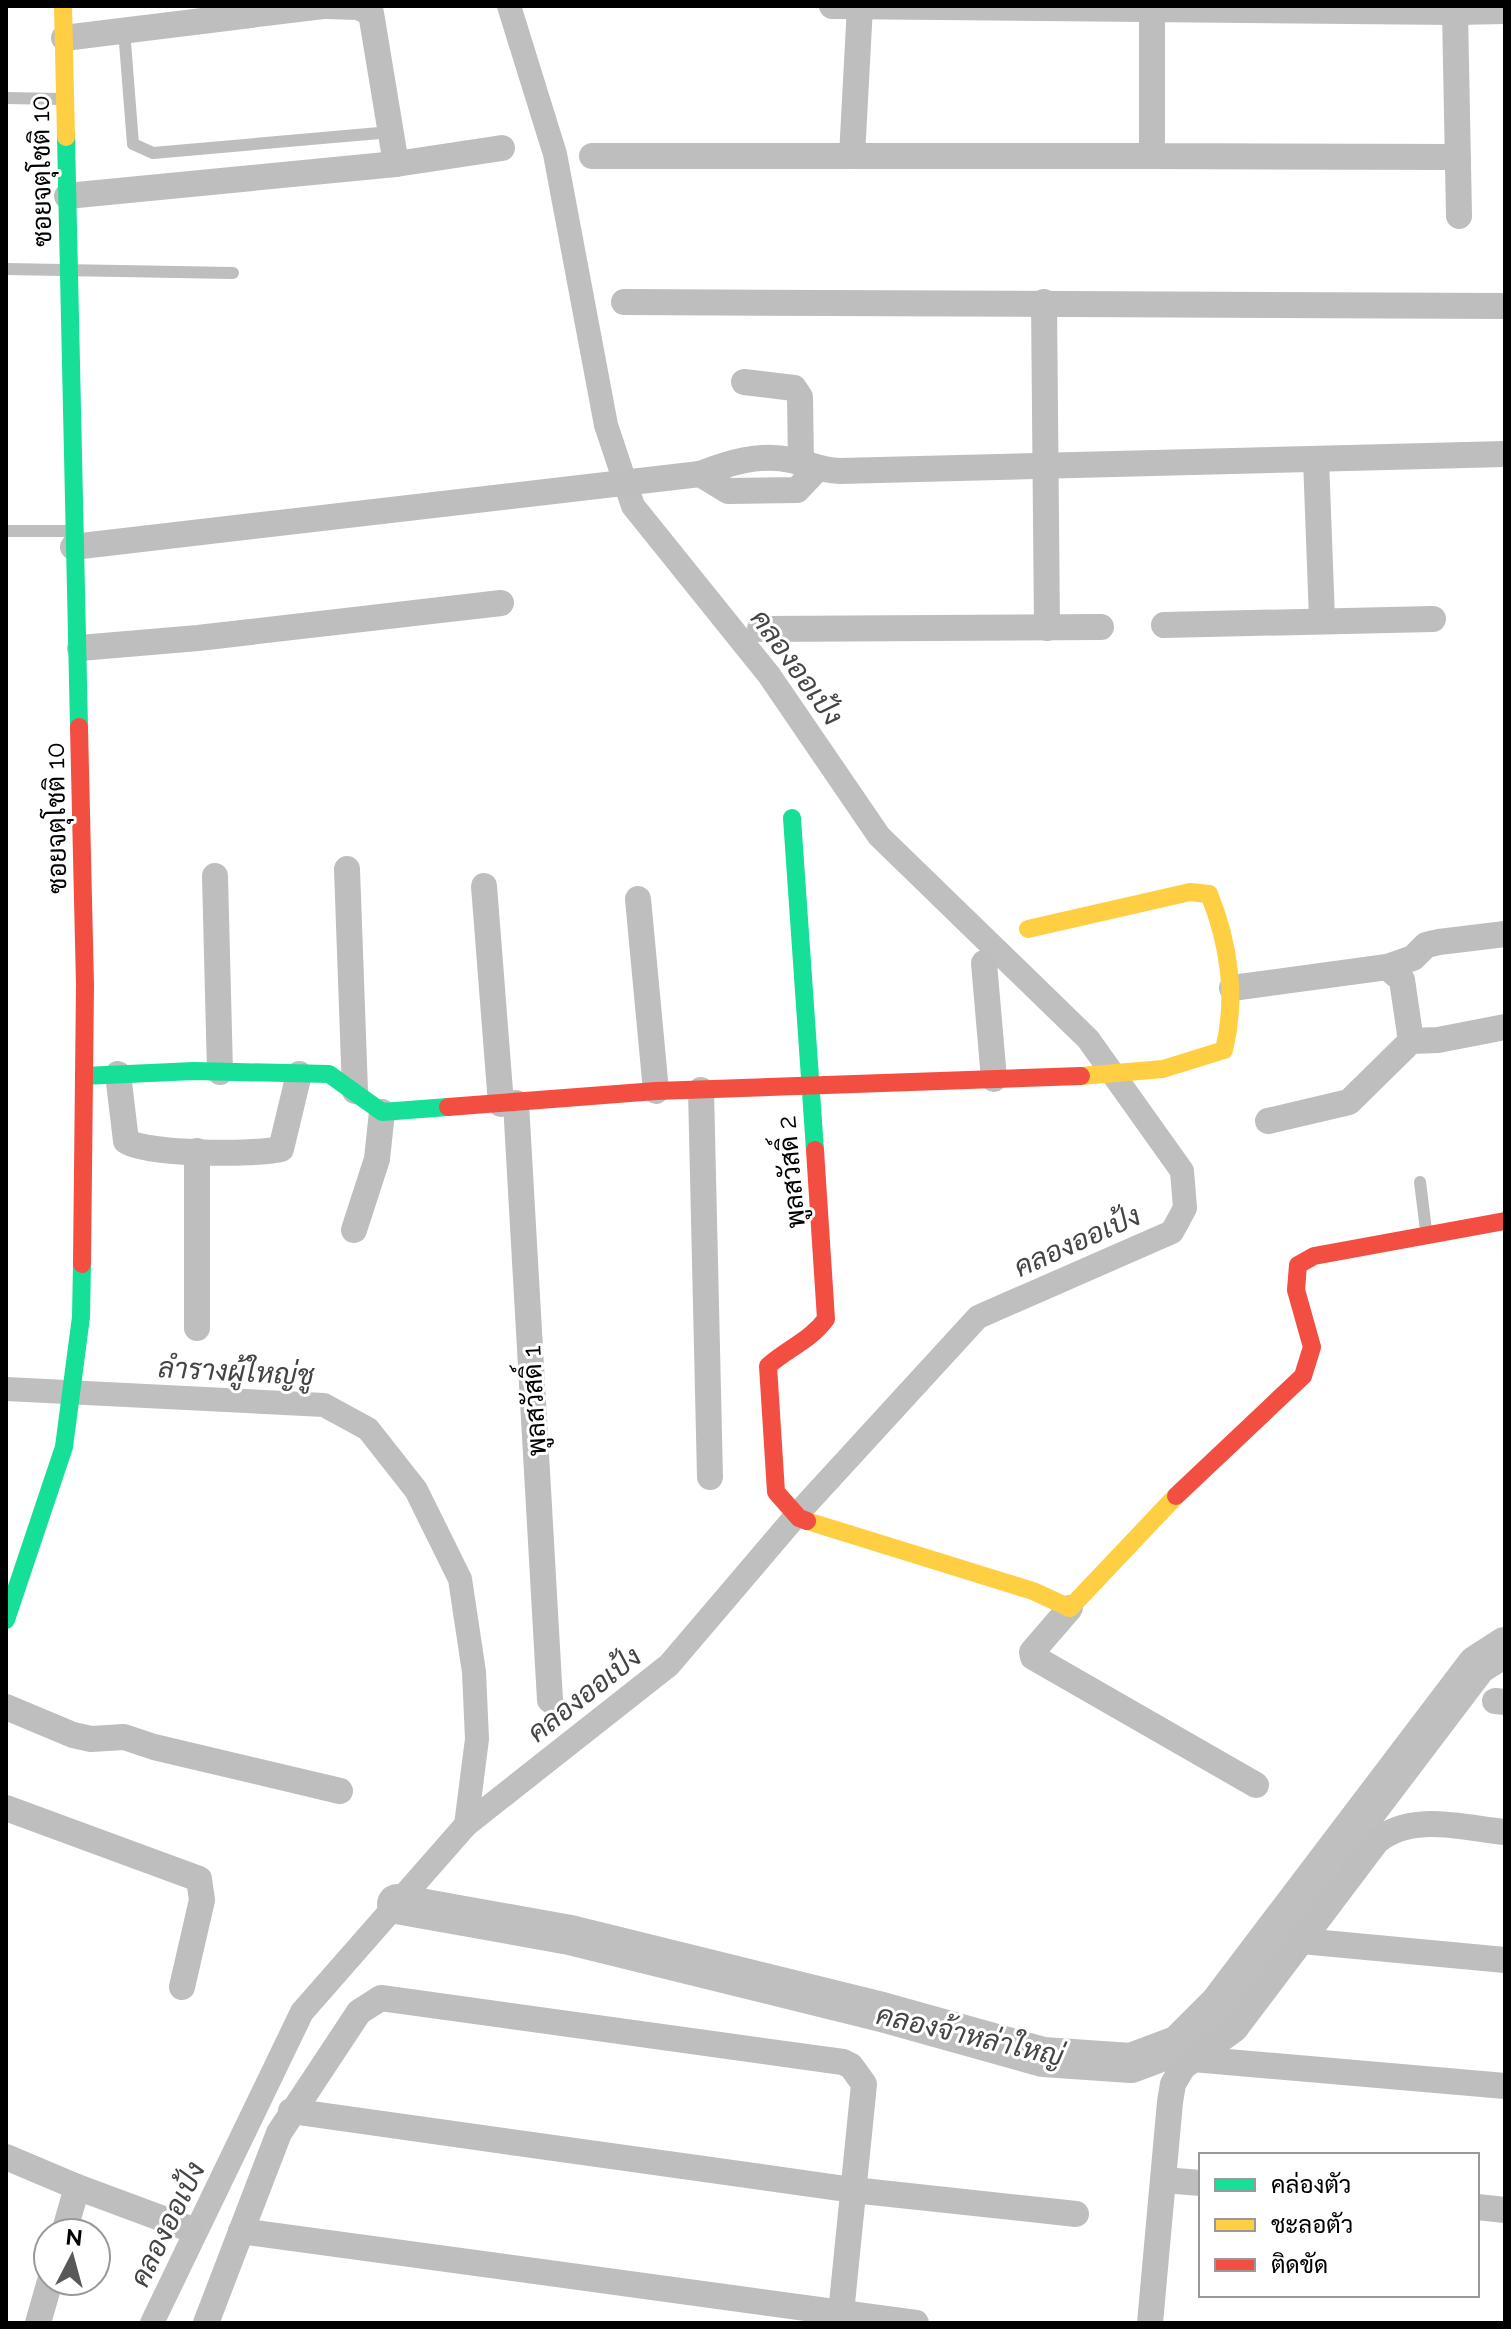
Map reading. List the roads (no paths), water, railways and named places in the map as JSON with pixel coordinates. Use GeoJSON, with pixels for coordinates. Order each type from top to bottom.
{"type":"FeatureCollection","features":[{"type":"Feature","properties":{"kind":"street","name":"ซอยจตุโชติ 10"},"geometry":{"type":"LineString","coordinates":[[6,1620],[64,1447],[73,1399],[81,1317],[84,1076],[80,648],[73,539],[63,6]]}},
{"type":"Feature","properties":{"kind":"street"},"geometry":{"type":"LineString","coordinates":[[64,38],[326,6],[358,7],[371,13],[396,164]]}},
{"type":"Feature","properties":{"kind":"street"},"geometry":{"type":"LineString","coordinates":[[832,6],[1505,11]]}},
{"type":"Feature","properties":{"kind":"street"},"geometry":{"type":"LineString","coordinates":[[852,156],[860,6]]}},
{"type":"Feature","properties":{"kind":"street"},"geometry":{"type":"LineString","coordinates":[[1152,9],[1152,156]]}},
{"type":"Feature","properties":{"kind":"street"},"geometry":{"type":"LineString","coordinates":[[1455,12],[1459,216]]}},
{"type":"Feature","properties":{"kind":"street"},"geometry":{"type":"LineString","coordinates":[[67,196],[396,164],[502,148]]}},
{"type":"Feature","properties":{"kind":"street"},"geometry":{"type":"LineString","coordinates":[[592,156],[1458,157]]}},
{"type":"Feature","properties":{"kind":"street"},"geometry":{"type":"LineString","coordinates":[[624,302],[1505,306]]}},
{"type":"Feature","properties":{"kind":"street"},"geometry":{"type":"LineString","coordinates":[[1044,302],[1047,628]]}},
{"type":"Feature","properties":{"kind":"street"},"geometry":{"type":"LineString","coordinates":[[744,382],[794,388],[800,397],[808,467]]}},
{"type":"Feature","properties":{"kind":"street"},"geometry":{"type":"LineString","coordinates":[[73,539],[691,475],[736,460],[791,460],[808,467],[1046,465],[1505,454]]}},
{"type":"Feature","properties":{"kind":"street"},"geometry":{"type":"LineString","coordinates":[[1316,459],[1322,619]]}},
{"type":"Feature","properties":{"kind":"street"},"geometry":{"type":"LineString","coordinates":[[80,648],[198,638],[501,603]]}},
{"type":"Feature","properties":{"kind":"street"},"geometry":{"type":"LineString","coordinates":[[1164,625],[1322,619],[1433,619]]}},
{"type":"Feature","properties":{"kind":"street"},"geometry":{"type":"LineString","coordinates":[[760,629],[1101,627]]}},
{"type":"Feature","properties":{"kind":"street","name":"พูลสวัสดิ์ 2"},"geometry":{"type":"LineString","coordinates":[[792,818],[826,1319],[812,1338],[784,1351],[768,1366],[776,1492],[799,1518],[1033,1591],[1070,1608]]}},
{"type":"Feature","properties":{"kind":"street"},"geometry":{"type":"LineString","coordinates":[[347,869],[355,1091]]}},
{"type":"Feature","properties":{"kind":"street"},"geometry":{"type":"LineString","coordinates":[[215,876],[220,1072]]}},
{"type":"Feature","properties":{"kind":"street","name":"พูลสวัสดิ์ 1"},"geometry":{"type":"LineString","coordinates":[[484,886],[508,1104],[550,1700]]}},
{"type":"Feature","properties":{"kind":"street"},"geometry":{"type":"LineString","coordinates":[[84,1076],[220,1072],[329,1074],[382,1112],[656,1091],[1079,1076],[1163,1069],[1224,1050],[1230,1032],[1232,988],[1211,898],[1204,893],[1190,892],[1028,929]]}},
{"type":"Feature","properties":{"kind":"street"},"geometry":{"type":"LineString","coordinates":[[638,899],[656,1091]]}},
{"type":"Feature","properties":{"kind":"street"},"geometry":{"type":"LineString","coordinates":[[1232,988],[1387,967],[1413,958],[1426,945],[1505,934]]}},
{"type":"Feature","properties":{"kind":"street"},"geometry":{"type":"LineString","coordinates":[[984,963],[994,1079]]}},
{"type":"Feature","properties":{"kind":"street"},"geometry":{"type":"LineString","coordinates":[[1387,967],[1402,980],[1411,1041]]}},
{"type":"Feature","properties":{"kind":"street"},"geometry":{"type":"LineString","coordinates":[[1268,1121],[1349,1102],[1411,1041],[1438,1040],[1505,1027]]}},
{"type":"Feature","properties":{"kind":"street"},"geometry":{"type":"LineString","coordinates":[[118,1074],[126,1141],[152,1151],[281,1149],[299,1074]]}},
{"type":"Feature","properties":{"kind":"street"},"geometry":{"type":"LineString","coordinates":[[701,1090],[710,1477]]}},
{"type":"Feature","properties":{"kind":"street"},"geometry":{"type":"LineString","coordinates":[[354,1230],[377,1159],[382,1112]]}},
{"type":"Feature","properties":{"kind":"street"},"geometry":{"type":"LineString","coordinates":[[197,1151],[197,1328]]}},
{"type":"Feature","properties":{"kind":"street"},"geometry":{"type":"LineString","coordinates":[[1256,1785],[1033,1657],[1032,1652],[1192,1479],[1303,1376],[1312,1347],[1296,1290],[1298,1265],[1314,1256],[1505,1221]]}},
{"type":"Feature","properties":{"kind":"street"},"geometry":{"type":"LineString","coordinates":[[6,1707],[73,1735],[91,1739],[124,1737],[340,1791]]}},
{"type":"Feature","properties":{"kind":"street"},"geometry":{"type":"LineString","coordinates":[[6,1808],[199,1879],[202,1900],[182,1987]]}},
{"type":"Feature","properties":{"kind":"street"},"geometry":{"type":"LineString","coordinates":[[1158,2322],[1163,2180],[1173,2084],[1193,2059],[1235,2029],[1377,1841],[1389,1832],[1417,1824],[1505,1832]]}},
{"type":"Feature","properties":{"kind":"street"},"geometry":{"type":"LineString","coordinates":[[1302,1941],[1505,1960]]}},
{"type":"Feature","properties":{"kind":"street"},"geometry":{"type":"LineString","coordinates":[[206,2323],[291,2111],[359,2012],[369,2002],[391,1998],[843,2062],[851,2066],[864,2084],[840,2319]]}},
{"type":"Feature","properties":{"kind":"street"},"geometry":{"type":"LineString","coordinates":[[1193,2059],[1505,2086]]}},
{"type":"Feature","properties":{"kind":"street"},"geometry":{"type":"LineString","coordinates":[[291,2111],[853,2190],[1076,2214]]}},
{"type":"Feature","properties":{"kind":"street"},"geometry":{"type":"LineString","coordinates":[[6,2157],[190,2229]]}},
{"type":"Feature","properties":{"kind":"street"},"geometry":{"type":"LineString","coordinates":[[1163,2180],[1199,2183]]}},
{"type":"Feature","properties":{"kind":"street"},"geometry":{"type":"LineString","coordinates":[[69,2217],[77,2187]]}},
{"type":"Feature","properties":{"kind":"street"},"geometry":{"type":"LineString","coordinates":[[1479,2207],[1505,2210]]}},
{"type":"Feature","properties":{"kind":"street"},"geometry":{"type":"LineString","coordinates":[[241,2231],[840,2319],[916,2323]]}},
{"type":"Feature","properties":{"kind":"street"},"geometry":{"type":"LineString","coordinates":[[38,2323],[45,2297]]}},
{"type":"Feature","properties":{"kind":"lane"},"geometry":{"type":"LineString","coordinates":[[124,30],[133,144],[139,150],[153,153],[392,132]]}},
{"type":"Feature","properties":{"kind":"lane"},"geometry":{"type":"LineString","coordinates":[[6,98],[66,99]]}},
{"type":"Feature","properties":{"kind":"lane"},"geometry":{"type":"LineString","coordinates":[[6,269],[233,273]]}},
{"type":"Feature","properties":{"kind":"lane"},"geometry":{"type":"LineString","coordinates":[[6,531],[73,539]]}},
{"type":"Feature","properties":{"kind":"lane"},"geometry":{"type":"LineString","coordinates":[[1420,1182],[1427,1234]]}},
{"type":"Feature","properties":{"kind":"waterway","name":"คลองออเป้ง"},"geometry":{"type":"LineString","coordinates":[[152,2323],[302,2012],[466,1825],[669,1665],[801,1510],[978,1317],[1172,1232],[1185,1208],[1182,1171],[1088,1039],[879,836],[769,675],[633,506],[606,425],[555,154],[509,6]]}},
{"type":"Feature","properties":{"kind":"waterway","name":"ลำรางผู้ใหญ่ชู"},"geometry":{"type":"LineString","coordinates":[[6,1389],[324,1405],[368,1429],[416,1490],[460,1579],[474,1672],[477,1739],[466,1825]]}},
{"type":"Feature","properties":{"kind":"waterway","name":"คลองจ้าหล่าใหญ่"},"geometry":{"type":"LineString","coordinates":[[397,1904],[570,1935],[882,2012],[1043,2057],[1131,2063],[1179,2045],[1219,2005],[1477,1665],[1505,1647]]}}]}
